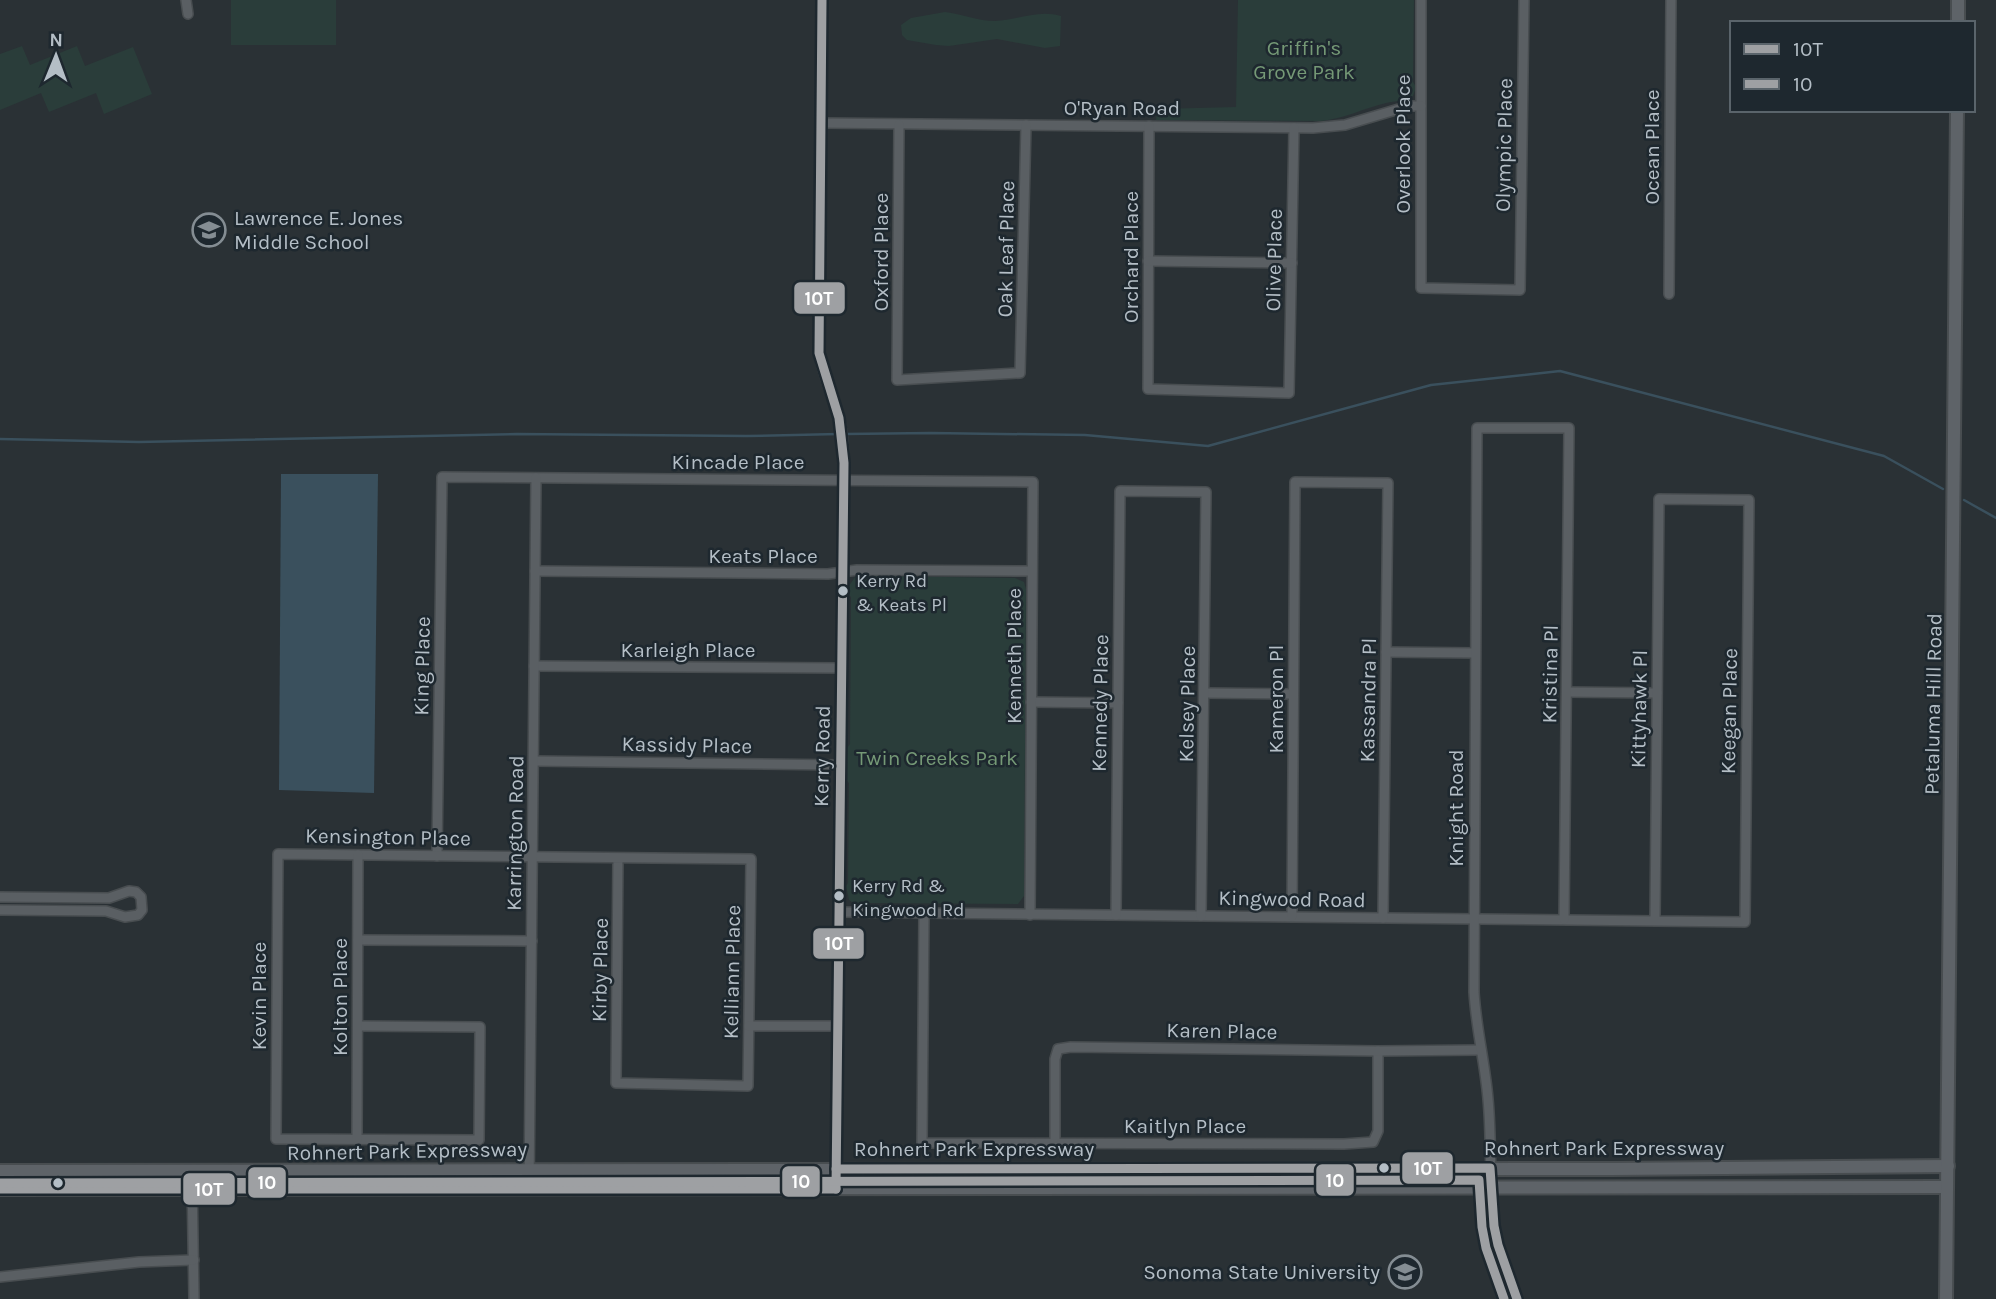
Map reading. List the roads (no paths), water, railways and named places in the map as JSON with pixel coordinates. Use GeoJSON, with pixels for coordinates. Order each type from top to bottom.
{"type":"FeatureCollection","features":[{"type":"Feature","properties":{"kind":"main road"},"geometry":{"type":"LineString","coordinates":[[1958,0],[1958,21]]}},
{"type":"Feature","properties":{"kind":"main road","name":"Petaluma Hill Road"},"geometry":{"type":"LineString","coordinates":[[1946,1299],[1957,112]]}},
{"type":"Feature","properties":{"kind":"main road","name":"Rohnert Park Expressway"},"geometry":{"type":"LineString","coordinates":[[0,1171],[1948,1166]]}},
{"type":"Feature","properties":{"kind":"main road","name":"Rohnert Park Expressway"},"geometry":{"type":"LineString","coordinates":[[0,1189],[192,1184],[529,1189],[1947,1187]]}},
{"type":"Feature","properties":{"kind":"street"},"geometry":{"type":"LineString","coordinates":[[186,0],[188,13]]}},
{"type":"Feature","properties":{"kind":"street"},"geometry":{"type":"LineString","coordinates":[[821,123],[822,0]]}},
{"type":"Feature","properties":{"kind":"street","name":"Overlook Place"},"geometry":{"type":"LineString","coordinates":[[1420,288],[1421,0]]}},
{"type":"Feature","properties":{"kind":"street","name":"Olympic Place"},"geometry":{"type":"LineString","coordinates":[[1420,288],[1520,290],[1524,0]]}},
{"type":"Feature","properties":{"kind":"street","name":"Ocean Place"},"geometry":{"type":"LineString","coordinates":[[1668,294],[1671,0]]}},
{"type":"Feature","properties":{"kind":"street","name":"O'Ryan Road"},"geometry":{"type":"LineString","coordinates":[[821,123],[1294,128],[1345,125],[1409,106],[1421,106]]}},
{"type":"Feature","properties":{"kind":"street","name":"Kerry Road"},"geometry":{"type":"LineString","coordinates":[[821,123],[819,353],[825,382],[838,413],[844,449],[836,1189]]}},
{"type":"Feature","properties":{"kind":"street","name":"Oxford Place"},"geometry":{"type":"LineString","coordinates":[[899,125],[897,380],[1020,373]]}},
{"type":"Feature","properties":{"kind":"street","name":"Oak Leaf Place"},"geometry":{"type":"LineString","coordinates":[[1020,373],[1026,125]]}},
{"type":"Feature","properties":{"kind":"street","name":"Orchard Place"},"geometry":{"type":"LineString","coordinates":[[1149,126],[1148,388],[1289,393]]}},
{"type":"Feature","properties":{"kind":"street","name":"Olive Place"},"geometry":{"type":"LineString","coordinates":[[1289,393],[1294,128]]}},
{"type":"Feature","properties":{"kind":"street"},"geometry":{"type":"LineString","coordinates":[[1149,261],[1292,263]]}},
{"type":"Feature","properties":{"kind":"street","name":"Knight Road"},"geometry":{"type":"LineString","coordinates":[[1517,1299],[1498,1245],[1490,1187],[1489,1101],[1474,992],[1477,428],[1569,428]]}},
{"type":"Feature","properties":{"kind":"street","name":"Kristina Pl"},"geometry":{"type":"LineString","coordinates":[[1564,919],[1569,428]]}},
{"type":"Feature","properties":{"kind":"street","name":"Kincade Place"},"geometry":{"type":"LineString","coordinates":[[442,477],[1033,482]]}},
{"type":"Feature","properties":{"kind":"street","name":"King Place"},"geometry":{"type":"LineString","coordinates":[[438,856],[442,477]]}},
{"type":"Feature","properties":{"kind":"street","name":"Karrington Road"},"geometry":{"type":"LineString","coordinates":[[529,1189],[536,478]]}},
{"type":"Feature","properties":{"kind":"street","name":"Kenneth Place"},"geometry":{"type":"LineString","coordinates":[[1030,915],[1033,482]]}},
{"type":"Feature","properties":{"kind":"street","name":"Kameron Pl"},"geometry":{"type":"LineString","coordinates":[[1292,916],[1295,482],[1388,483]]}},
{"type":"Feature","properties":{"kind":"street","name":"Kassandra Pl"},"geometry":{"type":"LineString","coordinates":[[1382,918],[1388,483]]}},
{"type":"Feature","properties":{"kind":"street","name":"Kelsey Place"},"geometry":{"type":"LineString","coordinates":[[1119,491],[1206,492],[1201,916]]}},
{"type":"Feature","properties":{"kind":"street","name":"Kennedy Place"},"geometry":{"type":"LineString","coordinates":[[1116,915],[1119,491]]}},
{"type":"Feature","properties":{"kind":"street","name":"Keegan Place"},"geometry":{"type":"LineString","coordinates":[[1659,499],[1749,500],[1745,922]]}},
{"type":"Feature","properties":{"kind":"street","name":"Kittyhawk Pl"},"geometry":{"type":"LineString","coordinates":[[1655,920],[1659,499]]}},
{"type":"Feature","properties":{"kind":"street","name":"Keats Place"},"geometry":{"type":"LineString","coordinates":[[535,571],[1032,571]]}},
{"type":"Feature","properties":{"kind":"street"},"geometry":{"type":"LineString","coordinates":[[1386,652],[1475,653]]}},
{"type":"Feature","properties":{"kind":"street","name":"Karleigh Place"},"geometry":{"type":"LineString","coordinates":[[534,666],[841,668]]}},
{"type":"Feature","properties":{"kind":"street"},"geometry":{"type":"LineString","coordinates":[[1567,692],[1657,693]]}},
{"type":"Feature","properties":{"kind":"street"},"geometry":{"type":"LineString","coordinates":[[1204,694],[1293,694]]}},
{"type":"Feature","properties":{"kind":"street"},"geometry":{"type":"LineString","coordinates":[[1031,702],[1118,703]]}},
{"type":"Feature","properties":{"kind":"street","name":"Kassidy Place"},"geometry":{"type":"LineString","coordinates":[[534,761],[839,765]]}},
{"type":"Feature","properties":{"kind":"street","name":"Kensington Place"},"geometry":{"type":"LineString","coordinates":[[278,854],[751,859]]}},
{"type":"Feature","properties":{"kind":"street","name":"Kevin Place"},"geometry":{"type":"LineString","coordinates":[[278,854],[276,1139],[357,1139]]}},
{"type":"Feature","properties":{"kind":"street","name":"Kolton Place"},"geometry":{"type":"LineString","coordinates":[[357,1139],[358,855]]}},
{"type":"Feature","properties":{"kind":"street","name":"Kirby Place"},"geometry":{"type":"LineString","coordinates":[[618,858],[616,1083],[748,1086]]}},
{"type":"Feature","properties":{"kind":"street","name":"Kelliann Place"},"geometry":{"type":"LineString","coordinates":[[748,1086],[751,859]]}},
{"type":"Feature","properties":{"kind":"street"},"geometry":{"type":"LineString","coordinates":[[0,897],[109,898],[129,891],[136,892],[143,904],[138,915],[130,917],[106,911],[0,910]]}},
{"type":"Feature","properties":{"kind":"street","name":"Kingwood Road"},"geometry":{"type":"LineString","coordinates":[[839,912],[1745,922]]}},
{"type":"Feature","properties":{"kind":"street","name":"Kaitlyn Place"},"geometry":{"type":"LineString","coordinates":[[924,913],[922,1143],[1373,1142],[1378,1132],[1378,1051]]}},
{"type":"Feature","properties":{"kind":"street"},"geometry":{"type":"LineString","coordinates":[[358,940],[532,941]]}},
{"type":"Feature","properties":{"kind":"street"},"geometry":{"type":"LineString","coordinates":[[357,1139],[479,1140],[480,1027],[358,1026]]}},
{"type":"Feature","properties":{"kind":"street"},"geometry":{"type":"LineString","coordinates":[[749,1026],[838,1026]]}},
{"type":"Feature","properties":{"kind":"street","name":"Karen Place"},"geometry":{"type":"LineString","coordinates":[[1055,1143],[1055,1059],[1058,1049],[1071,1046],[1378,1051],[1481,1049]]}},
{"type":"Feature","properties":{"kind":"street"},"geometry":{"type":"LineString","coordinates":[[192,1184],[194,1299]]}},
{"type":"Feature","properties":{"kind":"street"},"geometry":{"type":"LineString","coordinates":[[0,1277],[139,1262],[194,1260]]}},
{"type":"Feature","properties":{"kind":"water"},"geometry":{"type":"Polygon","coordinates":[[[281,474],[378,474],[374,793],[279,790],[281,474]]]}},
{"type":"Feature","properties":{"kind":"waterway"},"geometry":{"type":"LineString","coordinates":[[845,434],[1085,435],[1208,446],[1431,385],[1560,371],[1884,456],[1943,489]]}},
{"type":"Feature","properties":{"kind":"waterway"},"geometry":{"type":"LineString","coordinates":[[0,439],[139,442],[517,434],[838,434]]}},
{"type":"Feature","properties":{"kind":"waterway"},"geometry":{"type":"LineString","coordinates":[[1964,500],[1996,518]]}},
{"type":"Feature","properties":{"kind":"place","name":"Lawrence E. Jones Middle School"},"geometry":{"type":"Point","coordinates":[209,230]}},
{"type":"Feature","properties":{"kind":"place","name":"Kerry Rd & Keats Pl"},"geometry":{"type":"Point","coordinates":[843,591]}},
{"type":"Feature","properties":{"kind":"place","name":"Kerry Rd & Kingwood Rd"},"geometry":{"type":"Point","coordinates":[839,896]}},
{"type":"Feature","properties":{"kind":"place","name":"Sonoma State University"},"geometry":{"type":"Point","coordinates":[1405,1272]}},
{"type":"Feature","properties":{"kind":"park label","name":"Griffin's Grove Park"},"geometry":{"type":"Point","coordinates":[1304,60]}},
{"type":"Feature","properties":{"kind":"park label","name":"Twin Creeks Park"},"geometry":{"type":"Point","coordinates":[937,758]}}]}
